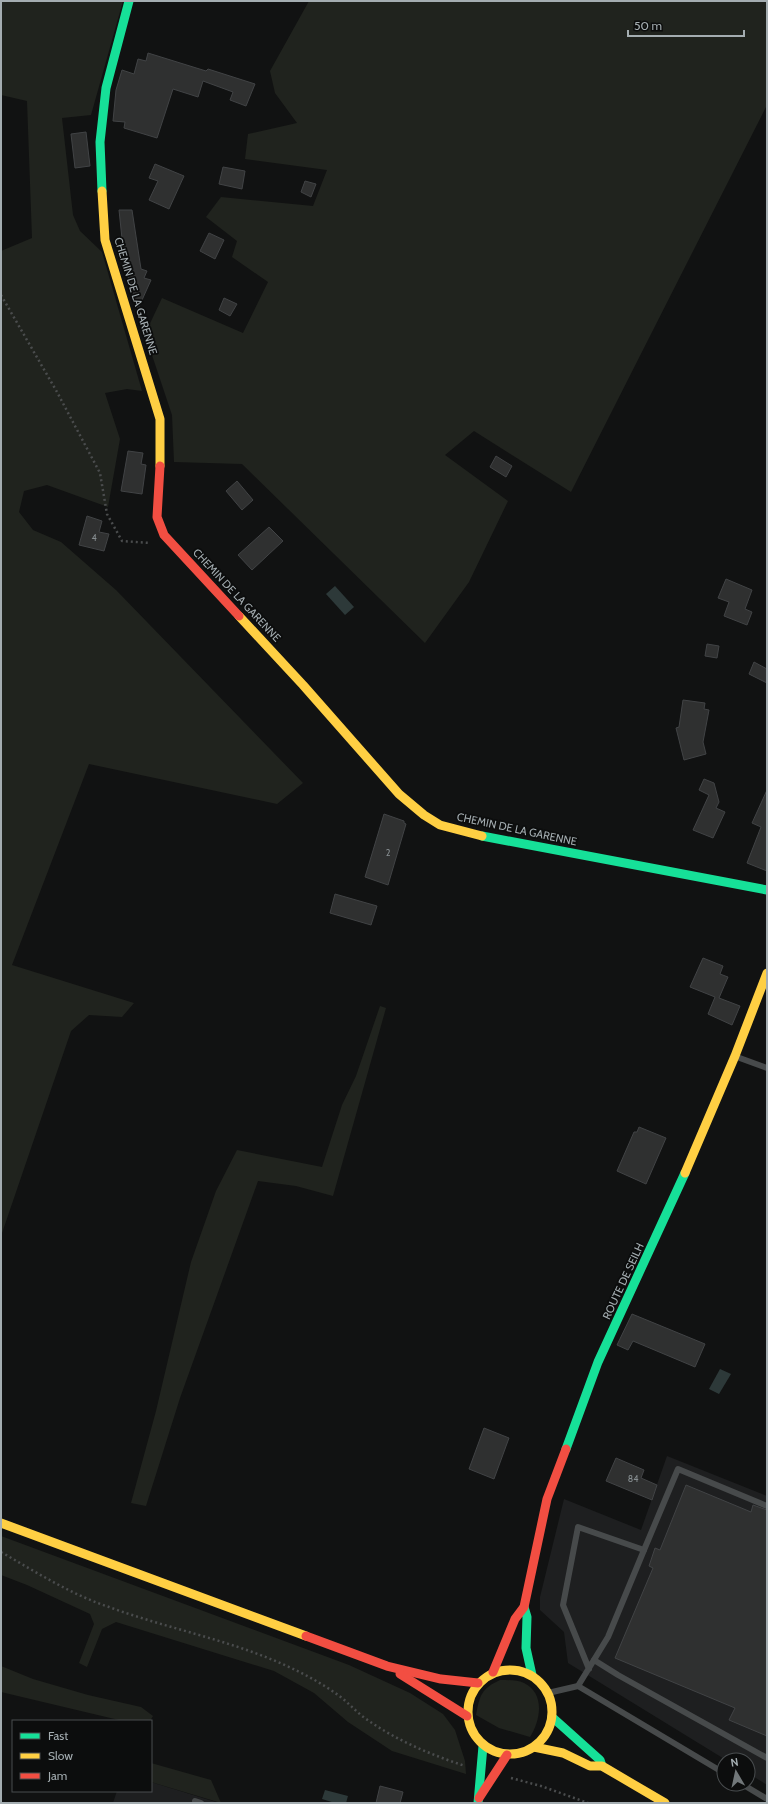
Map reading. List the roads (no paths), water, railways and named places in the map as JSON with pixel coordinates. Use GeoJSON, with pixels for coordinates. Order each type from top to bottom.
{"type":"FeatureCollection","features":[{"type":"Feature","properties":{"kind":"street","name":"CHEMIN DE LA GARENNE"},"geometry":{"type":"LineString","coordinates":[[129,1],[106,88],[100,142],[105,240],[160,419],[161,457],[157,517],[164,535],[303,685],[399,794],[424,815],[440,825],[484,837],[767,890]]}},
{"type":"Feature","properties":{"kind":"street","name":"ROUTE DE SEILH"},"geometry":{"type":"LineString","coordinates":[[493,1672],[515,1619],[524,1607],[547,1499],[598,1362],[667,1214],[734,1056],[767,973]]}},
{"type":"Feature","properties":{"kind":"street"},"geometry":{"type":"LineString","coordinates":[[1,1523],[387,1666],[441,1679],[478,1683]]}},
{"type":"Feature","properties":{"kind":"street","name":"ROUTE DE SEILH"},"geometry":{"type":"LineString","coordinates":[[524,1607],[527,1617],[526,1648],[532,1675]]}},
{"type":"Feature","properties":{"kind":"street"},"geometry":{"type":"LineString","coordinates":[[387,1666],[467,1716]]}},
{"type":"Feature","properties":{"kind":"street"},"geometry":{"type":"LineString","coordinates":[[513,1669],[532,1675],[542,1683],[552,1705],[552,1717],[546,1734],[534,1747],[521,1753],[507,1755],[494,1752],[483,1746],[475,1737],[467,1716],[471,1693],[478,1683],[493,1672],[513,1669]]}},
{"type":"Feature","properties":{"kind":"street"},"geometry":{"type":"LineString","coordinates":[[552,1717],[600,1760],[602,1766]]}},
{"type":"Feature","properties":{"kind":"street"},"geometry":{"type":"LineString","coordinates":[[479,1801],[480,1765],[483,1746]]}},
{"type":"Feature","properties":{"kind":"street"},"geometry":{"type":"LineString","coordinates":[[534,1747],[563,1753],[590,1766],[602,1766],[665,1803]]}},
{"type":"Feature","properties":{"kind":"street"},"geometry":{"type":"LineString","coordinates":[[479,1801],[507,1755]]}},
{"type":"Feature","properties":{"kind":"lane"},"geometry":{"type":"LineString","coordinates":[[734,1056],[767,1068]]}},
{"type":"Feature","properties":{"kind":"lane"},"geometry":{"type":"LineString","coordinates":[[548,1694],[578,1686],[608,1637],[678,1468],[767,1506]]}},
{"type":"Feature","properties":{"kind":"lane"},"geometry":{"type":"LineString","coordinates":[[589,1669],[563,1605],[578,1527],[644,1550]]}},
{"type":"Feature","properties":{"kind":"lane"},"geometry":{"type":"LineString","coordinates":[[594,1660],[618,1676],[767,1758]]}},
{"type":"Feature","properties":{"kind":"lane"},"geometry":{"type":"LineString","coordinates":[[578,1686],[716,1768]]}},
{"type":"Feature","properties":{"kind":"lane"},"geometry":{"type":"LineString","coordinates":[[755,1792],[767,1799]]}}]}
